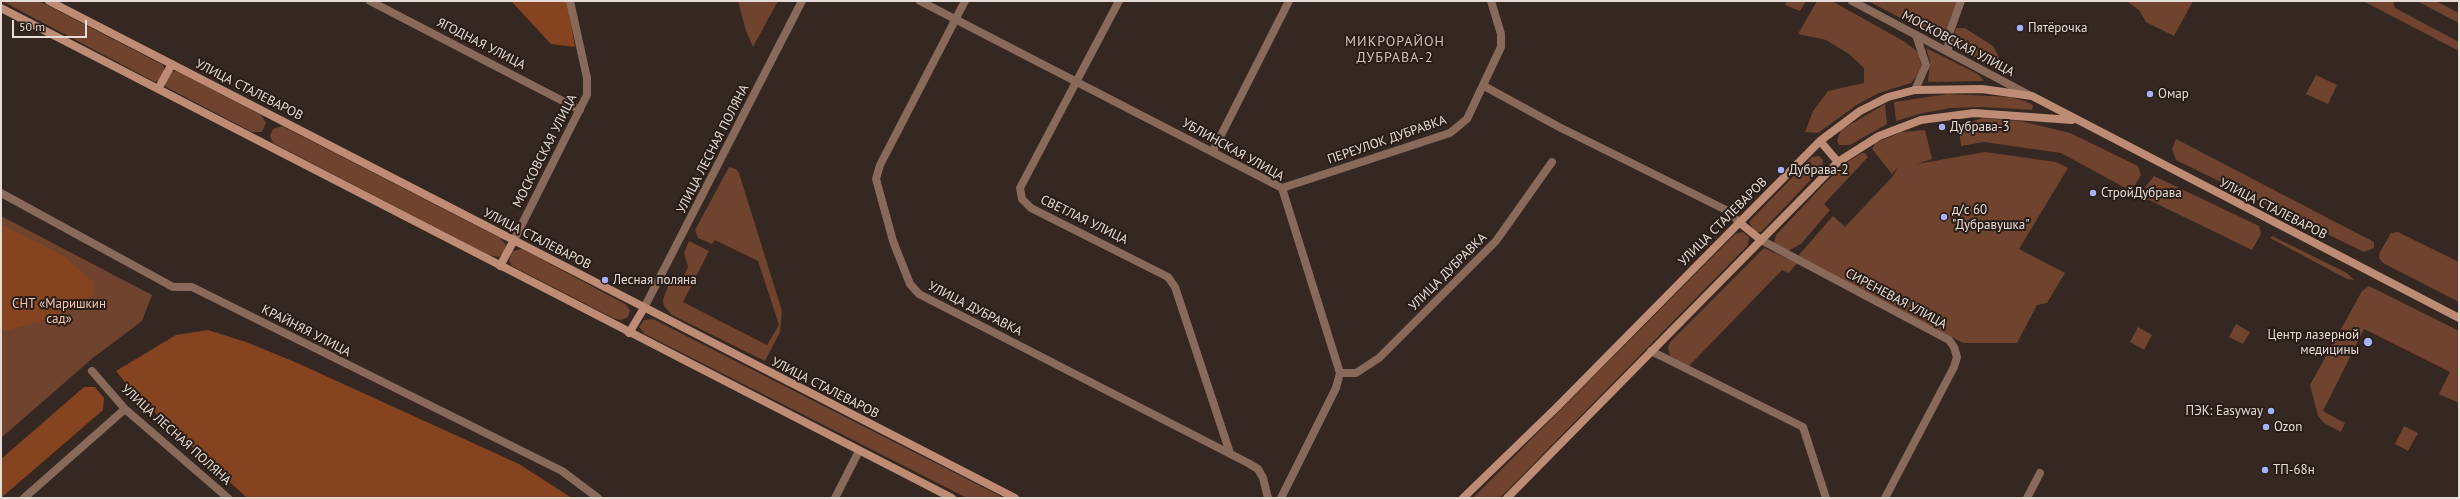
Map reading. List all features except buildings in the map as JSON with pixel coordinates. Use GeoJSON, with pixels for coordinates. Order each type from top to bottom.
{"type":"FeatureCollection","features":[{"type":"Feature","properties":{"kind":"main road","name":"УЛИЦА СТАЛЕВАРОВ"},"geometry":{"type":"LineString","coordinates":[[49,1],[1014,498]]}},
{"type":"Feature","properties":{"kind":"main road"},"geometry":{"type":"LineString","coordinates":[[1,8],[629,333],[952,498]]}},
{"type":"Feature","properties":{"kind":"main road"},"geometry":{"type":"LineString","coordinates":[[158,89],[172,64]]}},
{"type":"Feature","properties":{"kind":"main road","name":"УЛИЦА СТАЛЕВАРОВ"},"geometry":{"type":"LineString","coordinates":[[1463,498],[1740,223],[1820,141],[1860,111],[1888,97],[1915,90],[1982,89],[2032,96],[2459,318]]}},
{"type":"Feature","properties":{"kind":"main road","name":"УЛИЦА СТАЛЕВАРОВ"},"geometry":{"type":"LineString","coordinates":[[1507,498],[1838,162],[1879,136],[1921,120],[1974,113],[2077,120]]}},
{"type":"Feature","properties":{"kind":"main road"},"geometry":{"type":"LineString","coordinates":[[1820,141],[1838,162]]}},
{"type":"Feature","properties":{"kind":"main road"},"geometry":{"type":"LineString","coordinates":[[1740,223],[1761,240]]}},
{"type":"Feature","properties":{"kind":"main road"},"geometry":{"type":"LineString","coordinates":[[500,266],[514,240]]}},
{"type":"Feature","properties":{"kind":"main road"},"geometry":{"type":"LineString","coordinates":[[629,333],[644,308]]}},
{"type":"Feature","properties":{"kind":"street","name":"ЯГОДНАЯ УЛИЦА"},"geometry":{"type":"LineString","coordinates":[[370,1],[580,110]]}},
{"type":"Feature","properties":{"kind":"street","name":"МОСКОВСКАЯ УЛИЦА"},"geometry":{"type":"LineString","coordinates":[[514,240],[587,96],[587,78],[570,1]]}},
{"type":"Feature","properties":{"kind":"street","name":"УЛИЦА ЛЕСНАЯ ПОЛЯНА"},"geometry":{"type":"LineString","coordinates":[[644,308],[802,1]]}},
{"type":"Feature","properties":{"kind":"street","name":"УБЛИНСКАЯ УЛИЦА"},"geometry":{"type":"LineString","coordinates":[[920,1],[1213,151],[1282,188],[1340,373]]}},
{"type":"Feature","properties":{"kind":"street","name":"УЛИЦА ДУБРАВКА"},"geometry":{"type":"LineString","coordinates":[[964,1],[880,165],[876,180],[893,241],[910,284],[919,294],[1230,453],[1258,469],[1263,478],[1268,498]]}},
{"type":"Feature","properties":{"kind":"street","name":"СВЕТЛАЯ УЛИЦА"},"geometry":{"type":"LineString","coordinates":[[1119,1],[1078,82],[1020,188],[1022,199],[1031,208],[1168,276],[1175,287],[1230,453]]}},
{"type":"Feature","properties":{"kind":"street"},"geometry":{"type":"LineString","coordinates":[[1213,151],[1289,1]]}},
{"type":"Feature","properties":{"kind":"street","name":"ПЕРЕУЛОК ДУБРАВКА"},"geometry":{"type":"LineString","coordinates":[[1282,188],[1450,133],[1467,119],[1502,47],[1501,34],[1491,1]]}},
{"type":"Feature","properties":{"kind":"street","name":"МОСКОВСКАЯ УЛИЦА"},"geometry":{"type":"LineString","coordinates":[[1852,1],[2032,96]]}},
{"type":"Feature","properties":{"kind":"street"},"geometry":{"type":"LineString","coordinates":[[1948,51],[1949,34],[1961,1]]}},
{"type":"Feature","properties":{"kind":"street"},"geometry":{"type":"LineString","coordinates":[[1915,90],[1926,64],[1916,35]]}},
{"type":"Feature","properties":{"kind":"street"},"geometry":{"type":"LineString","coordinates":[[1484,86],[1559,127],[1728,211],[1740,223]]}},
{"type":"Feature","properties":{"kind":"street","name":"УЛИЦА ДУБРАВКА"},"geometry":{"type":"LineString","coordinates":[[1340,373],[1356,373],[1380,358],[1496,241],[1552,162]]}},
{"type":"Feature","properties":{"kind":"street","name":"КРАЙНЯЯ УЛИЦА"},"geometry":{"type":"LineString","coordinates":[[1,192],[173,287],[192,287],[562,471],[598,498]]}},
{"type":"Feature","properties":{"kind":"street","name":"СИРЕНЕВАЯ УЛИЦА"},"geometry":{"type":"LineString","coordinates":[[1761,240],[1949,340],[1954,347],[1957,357],[1954,367],[1885,498]]}},
{"type":"Feature","properties":{"kind":"street"},"geometry":{"type":"LineString","coordinates":[[1651,351],[1803,428],[1826,498]]}},
{"type":"Feature","properties":{"kind":"street","name":"УЛИЦА ЛЕСНАЯ ПОЛЯНА"},"geometry":{"type":"LineString","coordinates":[[92,372],[125,409],[228,498]]}},
{"type":"Feature","properties":{"kind":"street"},"geometry":{"type":"LineString","coordinates":[[1281,498],[1336,388],[1340,373]]}},
{"type":"Feature","properties":{"kind":"street"},"geometry":{"type":"LineString","coordinates":[[24,498],[125,409]]}},
{"type":"Feature","properties":{"kind":"street"},"geometry":{"type":"LineString","coordinates":[[835,498],[859,451]]}},
{"type":"Feature","properties":{"kind":"street"},"geometry":{"type":"LineString","coordinates":[[2027,498],[2040,473]]}},
{"type":"Feature","properties":{"kind":"green space"},"geometry":{"type":"Polygon","coordinates":[[[2,1],[39,1],[163,65],[165,70],[160,80],[155,82],[2,1]]]}},
{"type":"Feature","properties":{"kind":"green space"},"geometry":{"type":"Polygon","coordinates":[[[511,1],[567,1],[575,47],[551,44],[511,1]]]}},
{"type":"Feature","properties":{"kind":"green space"},"geometry":{"type":"Polygon","coordinates":[[[738,1],[778,1],[753,47],[746,31],[738,1]]]}},
{"type":"Feature","properties":{"kind":"green space"},"geometry":{"type":"Polygon","coordinates":[[[1787,1],[1806,1],[1800,11],[1785,5],[1787,1]]]}},
{"type":"Feature","properties":{"kind":"green space"},"geometry":{"type":"Polygon","coordinates":[[[1817,1],[1832,1],[1905,42],[1918,52],[1921,65],[1920,72],[1911,83],[1879,93],[1858,104],[1818,133],[1805,132],[1813,111],[1828,91],[1864,83],[1864,68],[1849,54],[1826,40],[1798,34],[1817,1]]]}},
{"type":"Feature","properties":{"kind":"green space"},"geometry":{"type":"Polygon","coordinates":[[[1868,1],[1957,1],[1947,28],[1942,35],[1937,37],[1868,1]]]}},
{"type":"Feature","properties":{"kind":"green space"},"geometry":{"type":"Polygon","coordinates":[[[2126,1],[2193,1],[2174,36],[2146,22],[2139,10],[2126,1]]]}},
{"type":"Feature","properties":{"kind":"green space"},"geometry":{"type":"Polygon","coordinates":[[[2363,1],[2393,1],[2395,8],[2459,42],[2459,51],[2363,1]]]}},
{"type":"Feature","properties":{"kind":"green space"},"geometry":{"type":"Polygon","coordinates":[[[2417,1],[2436,1],[2459,13],[2459,23],[2417,1]]]}},
{"type":"Feature","properties":{"kind":"green space"},"geometry":{"type":"Polygon","coordinates":[[[1956,28],[1965,28],[1993,46],[1998,55],[1999,66],[1997,70],[1953,45],[1952,42],[1956,28]]]}},
{"type":"Feature","properties":{"kind":"green space"},"geometry":{"type":"Polygon","coordinates":[[[1926,48],[1978,74],[1984,81],[1928,82],[1930,61],[1926,48]]]}},
{"type":"Feature","properties":{"kind":"green space"},"geometry":{"type":"Polygon","coordinates":[[[176,71],[261,115],[266,123],[262,132],[252,132],[166,87],[165,84],[171,72],[176,71]]]}},
{"type":"Feature","properties":{"kind":"green space"},"geometry":{"type":"Polygon","coordinates":[[[2316,75],[2337,85],[2328,104],[2306,94],[2316,75]]]}},
{"type":"Feature","properties":{"kind":"green space"},"geometry":{"type":"Polygon","coordinates":[[[1948,94],[2010,97],[2033,105],[2032,110],[1982,107],[1950,108],[1919,114],[1896,121],[1894,102],[1948,94]]]}},
{"type":"Feature","properties":{"kind":"green space"},"geometry":{"type":"Polygon","coordinates":[[[1885,104],[1887,124],[1850,145],[1839,145],[1837,140],[1841,130],[1885,104]]]}},
{"type":"Feature","properties":{"kind":"green space"},"geometry":{"type":"Polygon","coordinates":[[[1983,118],[2021,121],[2070,133],[2138,166],[2141,175],[2131,191],[2061,153],[1984,142],[1961,146],[1959,126],[1983,118]]]}},
{"type":"Feature","properties":{"kind":"green space"},"geometry":{"type":"Polygon","coordinates":[[[282,126],[500,238],[506,245],[504,251],[499,257],[489,255],[273,143],[270,136],[273,129],[282,126]]]}},
{"type":"Feature","properties":{"kind":"green space","name":"д/с 60 \"Дубравушка\""},"geometry":{"type":"Polygon","coordinates":[[[1925,130],[1932,159],[1917,164],[1985,152],[2056,162],[2068,168],[2019,249],[2065,273],[2047,303],[2037,305],[2017,343],[1963,343],[1798,256],[1833,216],[1845,227],[1893,176],[1898,167],[1892,174],[1872,149],[1875,143],[1902,132],[1925,130]]]}},
{"type":"Feature","properties":{"kind":"green space"},"geometry":{"type":"Polygon","coordinates":[[[2176,139],[2374,242],[2374,248],[2364,252],[2176,160],[2172,149],[2176,139]]]}},
{"type":"Feature","properties":{"kind":"green space"},"geometry":{"type":"Polygon","coordinates":[[[1862,153],[1865,153],[1868,157],[1824,204],[1830,210],[1801,244],[1788,251],[1774,243],[1776,235],[1827,181],[1847,162],[1862,153]]]}},
{"type":"Feature","properties":{"kind":"green space"},"geometry":{"type":"Polygon","coordinates":[[[1819,156],[1823,160],[1822,168],[1761,232],[1755,232],[1749,222],[1812,157],[1819,156]]]}},
{"type":"Feature","properties":{"kind":"green space"},"geometry":{"type":"Polygon","coordinates":[[[729,167],[736,169],[739,173],[782,311],[780,332],[765,361],[672,315],[664,306],[663,300],[670,281],[680,284],[688,267],[684,253],[689,241],[709,251],[683,302],[767,345],[779,325],[758,261],[715,240],[712,244],[698,238],[695,230],[729,167]]]}},
{"type":"Feature","properties":{"kind":"green space"},"geometry":{"type":"Polygon","coordinates":[[[2154,176],[2259,226],[2261,234],[2252,250],[2139,195],[2154,176]]]}},
{"type":"Feature","properties":{"kind":"green space","name":"СНТ «Маришкин сад»"},"geometry":{"type":"Polygon","coordinates":[[[1,216],[152,295],[142,321],[94,357],[1,438],[1,216]]]}},
{"type":"Feature","properties":{"kind":"green space"},"geometry":{"type":"Polygon","coordinates":[[[1,224],[64,256],[93,282],[93,296],[56,317],[1,332],[1,224]]]}},
{"type":"Feature","properties":{"kind":"green space"},"geometry":{"type":"Polygon","coordinates":[[[1743,232],[1749,237],[1748,245],[1507,491],[1499,498],[1473,498],[1735,234],[1743,232]]]}},
{"type":"Feature","properties":{"kind":"green space"},"geometry":{"type":"Polygon","coordinates":[[[2398,232],[2459,262],[2459,302],[2383,263],[2379,258],[2380,252],[2391,233],[2398,232]]]}},
{"type":"Feature","properties":{"kind":"green space"},"geometry":{"type":"Polygon","coordinates":[[[2272,236],[2347,273],[2354,280],[2347,279],[2270,238],[2272,236]]]}},
{"type":"Feature","properties":{"kind":"green space"},"geometry":{"type":"Polygon","coordinates":[[[1764,248],[1797,263],[1789,273],[1782,270],[1689,366],[1670,356],[1668,347],[1670,342],[1764,248]]]}},
{"type":"Feature","properties":{"kind":"green space"},"geometry":{"type":"Polygon","coordinates":[[[522,249],[625,304],[630,310],[628,317],[621,320],[615,319],[512,266],[509,260],[513,251],[522,249]]]}},
{"type":"Feature","properties":{"kind":"green space"},"geometry":{"type":"Polygon","coordinates":[[[2369,286],[2459,331],[2459,403],[2439,394],[2450,372],[2364,329],[2323,411],[2345,423],[2341,432],[2324,423],[2318,416],[2310,385],[2362,291],[2369,286]]]}},
{"type":"Feature","properties":{"kind":"green space"},"geometry":{"type":"Polygon","coordinates":[[[653,319],[1004,498],[967,498],[645,334],[639,327],[644,320],[653,319]]]}},
{"type":"Feature","properties":{"kind":"green space"},"geometry":{"type":"Polygon","coordinates":[[[2236,324],[2250,332],[2243,344],[2229,337],[2236,324]]]}},
{"type":"Feature","properties":{"kind":"green space"},"geometry":{"type":"Polygon","coordinates":[[[2138,327],[2152,335],[2144,350],[2130,342],[2138,327]]]}},
{"type":"Feature","properties":{"kind":"green space"},"geometry":{"type":"Polygon","coordinates":[[[208,330],[246,342],[295,362],[519,464],[572,498],[247,498],[131,390],[116,371],[176,335],[208,330]]]}},
{"type":"Feature","properties":{"kind":"green space"},"geometry":{"type":"Polygon","coordinates":[[[84,387],[95,387],[104,398],[103,410],[1,498],[1,459],[84,387]]]}},
{"type":"Feature","properties":{"kind":"green space"},"geometry":{"type":"Polygon","coordinates":[[[2404,426],[2418,433],[2408,451],[2395,444],[2404,426]]]}},
{"type":"Feature","properties":{"kind":"place","name":"Пятёрочка"},"geometry":{"type":"Point","coordinates":[2020,28]}},
{"type":"Feature","properties":{"kind":"place","name":"Омар"},"geometry":{"type":"Point","coordinates":[2150,94]}},
{"type":"Feature","properties":{"kind":"place","name":"Дубрава-3"},"geometry":{"type":"Point","coordinates":[1942,127]}},
{"type":"Feature","properties":{"kind":"place","name":"Дубрава-2"},"geometry":{"type":"Point","coordinates":[1781,170]}},
{"type":"Feature","properties":{"kind":"place","name":"СтройДубрава"},"geometry":{"type":"Point","coordinates":[2093,193]}},
{"type":"Feature","properties":{"kind":"place","name":"д/с 60 \"Дубравушка\""},"geometry":{"type":"Point","coordinates":[1944,217]}},
{"type":"Feature","properties":{"kind":"place","name":"Лесная поляна"},"geometry":{"type":"Point","coordinates":[605,280]}},
{"type":"Feature","properties":{"kind":"place","name":"Центр лазерной медицины"},"geometry":{"type":"Point","coordinates":[2368,342]}},
{"type":"Feature","properties":{"kind":"place","name":"ПЭК: Easyway"},"geometry":{"type":"Point","coordinates":[2271,411]}},
{"type":"Feature","properties":{"kind":"place","name":"Ozon"},"geometry":{"type":"Point","coordinates":[2266,427]}},
{"type":"Feature","properties":{"kind":"place","name":"ТП-68н"},"geometry":{"type":"Point","coordinates":[2265,470]}},
{"type":"Feature","properties":{"kind":"district","name":"МИКРОРАЙОН ДУБРАВА-2"},"geometry":{"type":"Point","coordinates":[1395,50]}}]}
